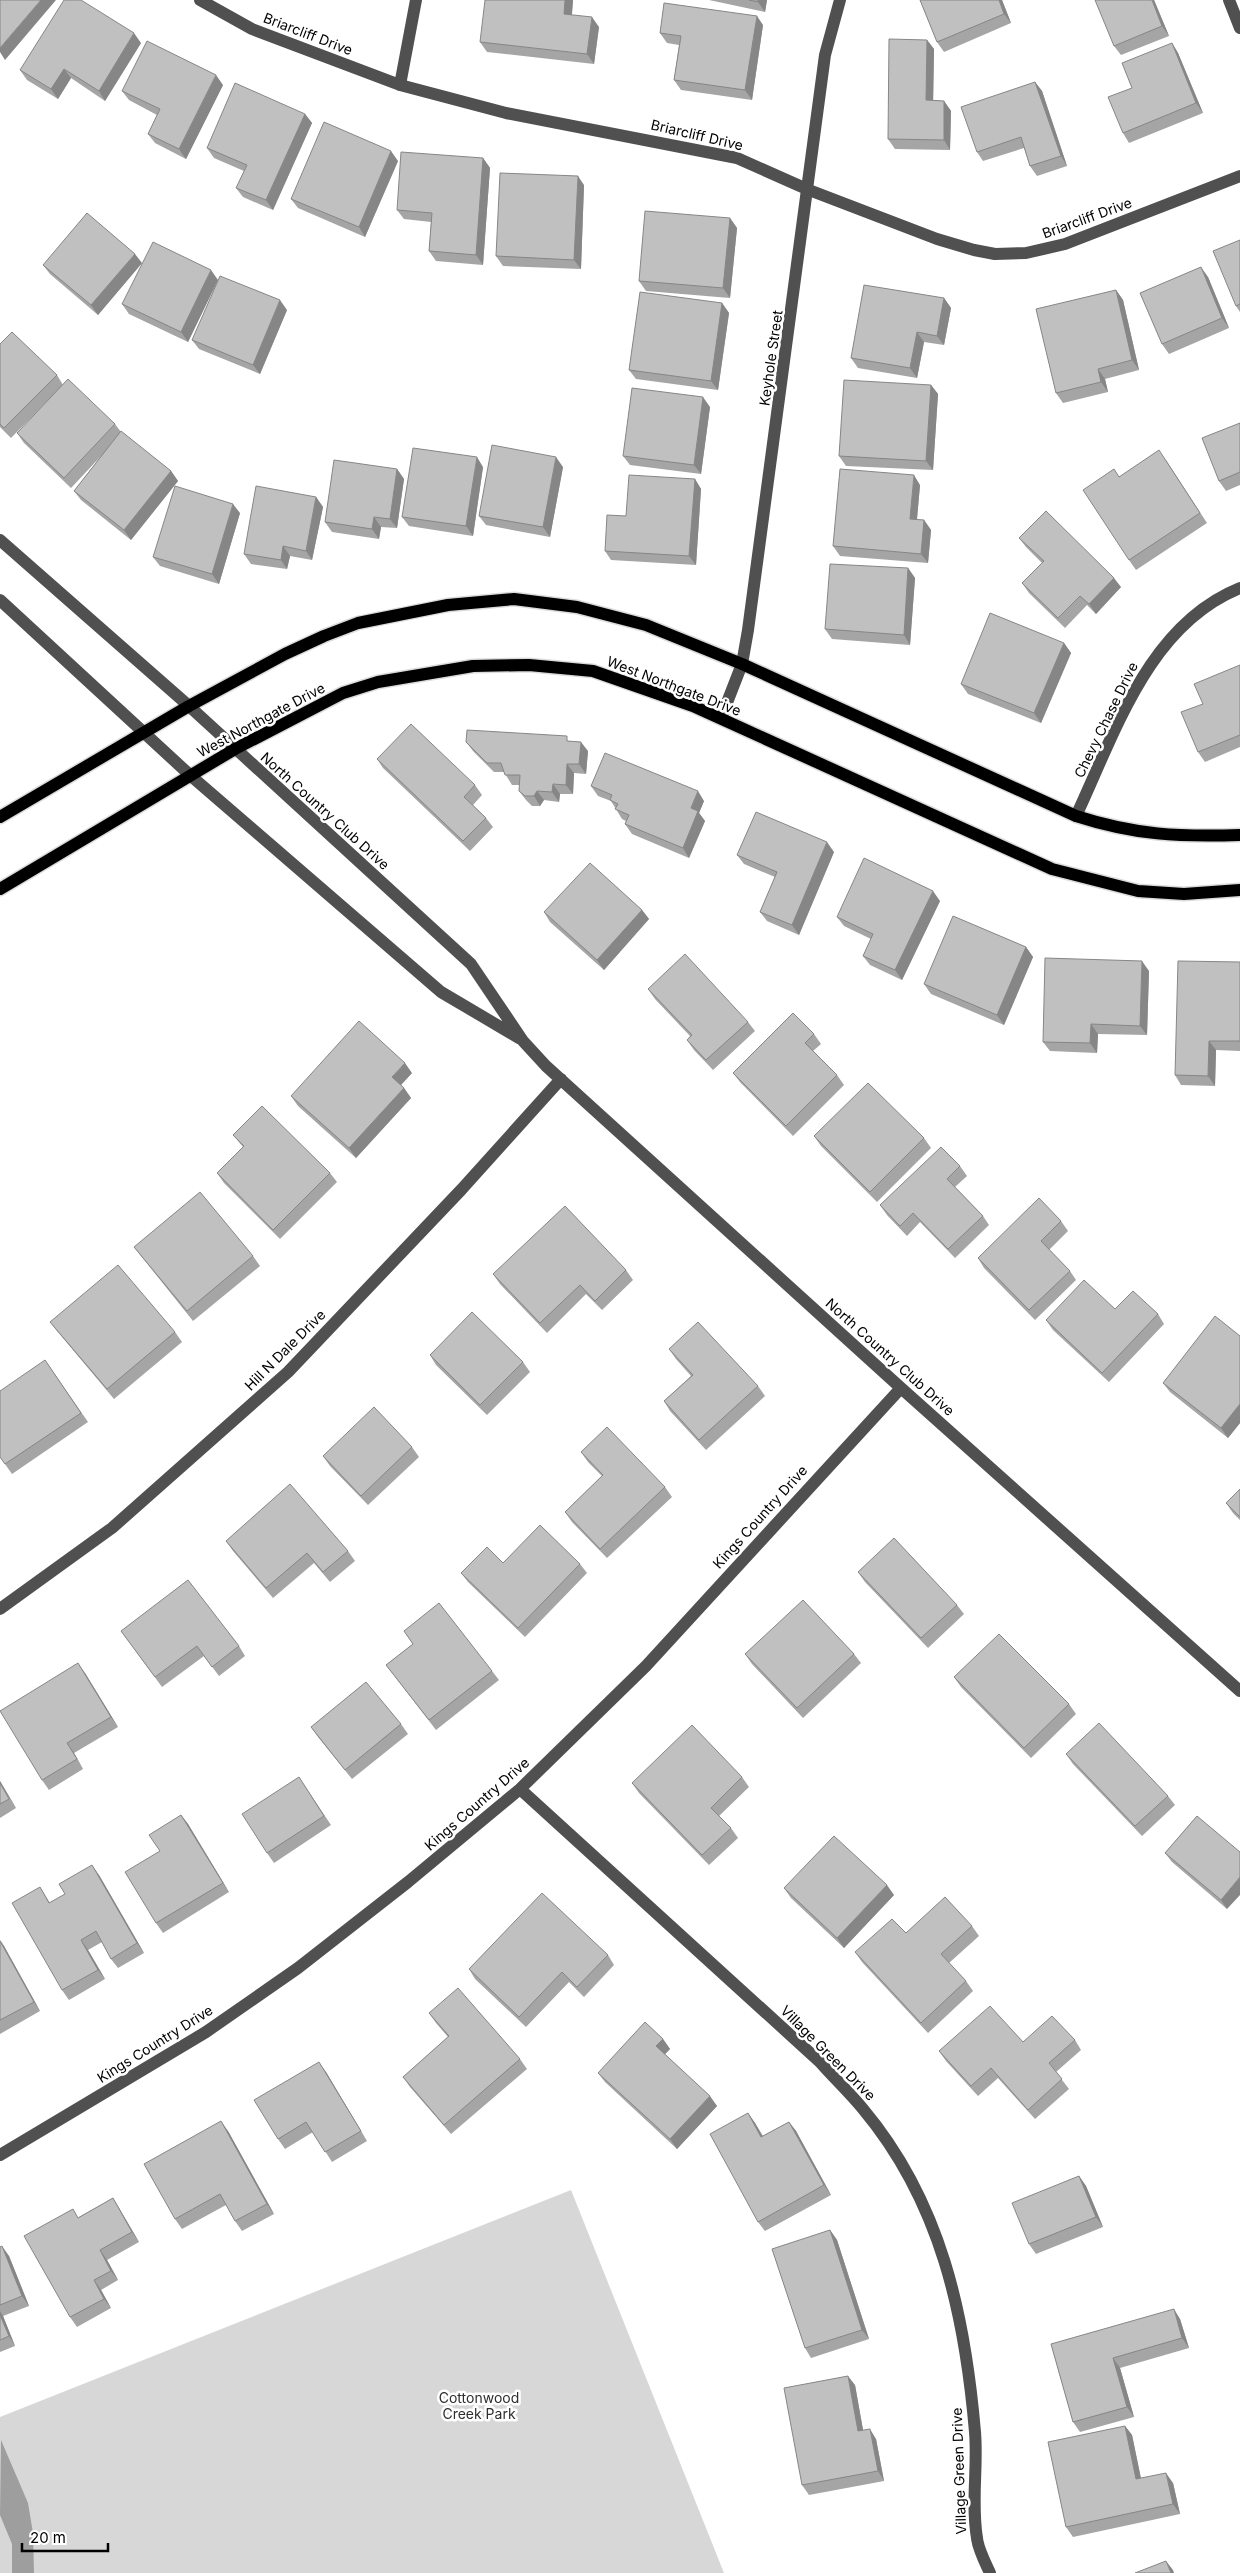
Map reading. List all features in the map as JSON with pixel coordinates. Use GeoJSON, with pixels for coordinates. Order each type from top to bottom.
{"type":"FeatureCollection","features":[{"type":"Feature","properties":{"kind":"main road"},"geometry":{"type":"LineString","coordinates":[[0,817],[189,706],[285,654],[358,623],[448,604],[514,598],[577,606],[646,625],[742,664],[1076,816],[1108,827],[1138,833],[1184,836],[1240,835]]}},
{"type":"Feature","properties":{"kind":"main road","name":"West Northgate Drive"},"geometry":{"type":"LineString","coordinates":[[0,889],[235,749],[343,693],[378,682],[473,666],[529,665],[593,672],[650,690],[721,718],[1052,869],[1138,891],[1184,894],[1240,890]]}},
{"type":"Feature","properties":{"kind":"street","name":"Briarcliff Drive"},"geometry":{"type":"LineString","coordinates":[[200,0],[252,29],[400,85],[506,114],[738,158],[809,190],[937,239],[995,254],[1026,253],[1065,244],[1240,176]]}},
{"type":"Feature","properties":{"kind":"street"},"geometry":{"type":"LineString","coordinates":[[400,85],[416,0]]}},
{"type":"Feature","properties":{"kind":"street","name":"Keyhole Street"},"geometry":{"type":"LineString","coordinates":[[721,718],[742,664],[809,190],[825,55],[840,0]]}},
{"type":"Feature","properties":{"kind":"street"},"geometry":{"type":"LineString","coordinates":[[1229,0],[1240,28]]}},
{"type":"Feature","properties":{"kind":"street","name":"North Country Club Drive"},"geometry":{"type":"LineString","coordinates":[[0,540],[189,706],[471,964],[523,1040],[561,1079],[901,1388],[1240,1692]]}},
{"type":"Feature","properties":{"kind":"street","name":"Chevy Chase Drive"},"geometry":{"type":"LineString","coordinates":[[1076,816],[1126,708],[1148,668],[1172,637],[1197,612],[1225,594],[1240,588]]}},
{"type":"Feature","properties":{"kind":"street","name":"North Country Club Drive"},"geometry":{"type":"LineString","coordinates":[[0,600],[191,776],[441,992],[523,1040]]}},
{"type":"Feature","properties":{"kind":"street","name":"Hill N Dale Drive"},"geometry":{"type":"LineString","coordinates":[[0,1609],[112,1528],[288,1372],[461,1190],[561,1079]]}},
{"type":"Feature","properties":{"kind":"street","name":"Kings Country Drive"},"geometry":{"type":"LineString","coordinates":[[0,2155],[206,2032],[290,1974],[408,1882],[520,1789],[646,1666],[901,1388]]}},
{"type":"Feature","properties":{"kind":"street","name":"Village Green Drive"},"geometry":{"type":"LineString","coordinates":[[520,1789],[820,2062],[864,2110],[905,2169],[933,2227],[954,2288],[966,2356],[975,2435],[973,2496],[977,2540],[990,2573]]}},
{"type":"Feature","properties":{"kind":"green space","name":"Cottonwood Creek Park"},"geometry":{"type":"Polygon","coordinates":[[[571,2190],[724,2573],[0,2573],[0,2417],[571,2190]]]}},
{"type":"Feature","properties":{"kind":"shaded area"},"geometry":{"type":"Polygon","coordinates":[[[1,2440],[28,2503],[33,2533],[34,2573],[12,2573],[12,2544],[0,2515],[1,2440]]]}},
{"type":"Feature","properties":{"kind":"building"},"geometry":{"type":"Polygon","coordinates":[[[0,0],[41,0],[0,48],[0,0]]]}},
{"type":"Feature","properties":{"kind":"building"},"geometry":{"type":"Polygon","coordinates":[[[64,0],[81,0],[134,33],[99,91],[64,69],[51,89],[20,70],[64,0]]]}},
{"type":"Feature","properties":{"kind":"building"},"geometry":{"type":"Polygon","coordinates":[[[485,0],[565,0],[564,14],[592,17],[587,54],[480,42],[485,0]]]}},
{"type":"Feature","properties":{"kind":"building"},"geometry":{"type":"Polygon","coordinates":[[[920,0],[999,0],[1004,14],[937,42],[920,0]]]}},
{"type":"Feature","properties":{"kind":"building"},"geometry":{"type":"Polygon","coordinates":[[[1095,0],[1152,0],[1162,26],[1114,46],[1095,0]]]}},
{"type":"Feature","properties":{"kind":"building"},"geometry":{"type":"Polygon","coordinates":[[[664,3],[757,16],[745,90],[674,80],[681,36],[660,33],[664,3]]]}},
{"type":"Feature","properties":{"kind":"building"},"geometry":{"type":"Polygon","coordinates":[[[889,39],[927,40],[926,100],[944,101],[944,140],[888,139],[889,39]]]}},
{"type":"Feature","properties":{"kind":"building"},"geometry":{"type":"Polygon","coordinates":[[[147,41],[216,75],[179,149],[148,134],[160,109],[122,91],[147,41]]]}},
{"type":"Feature","properties":{"kind":"building"},"geometry":{"type":"Polygon","coordinates":[[[1172,43],[1196,103],[1123,133],[1108,97],[1132,88],[1122,63],[1172,43]]]}},
{"type":"Feature","properties":{"kind":"building"},"geometry":{"type":"Polygon","coordinates":[[[1035,82],[1061,156],[1030,166],[1021,137],[977,152],[961,107],[1035,82]]]}},
{"type":"Feature","properties":{"kind":"building"},"geometry":{"type":"Polygon","coordinates":[[[235,83],[305,114],[266,200],[236,188],[247,165],[207,148],[235,83]]]}},
{"type":"Feature","properties":{"kind":"building"},"geometry":{"type":"Polygon","coordinates":[[[324,122],[391,151],[359,227],[291,199],[324,122]]]}},
{"type":"Feature","properties":{"kind":"building"},"geometry":{"type":"Polygon","coordinates":[[[401,152],[483,158],[476,255],[429,251],[432,213],[397,210],[401,152]]]}},
{"type":"Feature","properties":{"kind":"building"},"geometry":{"type":"Polygon","coordinates":[[[500,173],[578,176],[574,260],[496,256],[500,173]]]}},
{"type":"Feature","properties":{"kind":"building"},"geometry":{"type":"Polygon","coordinates":[[[645,211],[730,218],[723,288],[639,281],[645,211]]]}},
{"type":"Feature","properties":{"kind":"building"},"geometry":{"type":"Polygon","coordinates":[[[87,213],[135,254],[91,305],[43,265],[87,213]]]}},
{"type":"Feature","properties":{"kind":"building"},"geometry":{"type":"Polygon","coordinates":[[[1240,240],[1240,304],[1236,306],[1213,251],[1240,240]]]}},
{"type":"Feature","properties":{"kind":"building"},"geometry":{"type":"Polygon","coordinates":[[[153,242],[211,270],[181,332],[122,304],[153,242]]]}},
{"type":"Feature","properties":{"kind":"building"},"geometry":{"type":"Polygon","coordinates":[[[1201,267],[1222,318],[1162,344],[1140,293],[1201,267]]]}},
{"type":"Feature","properties":{"kind":"building"},"geometry":{"type":"Polygon","coordinates":[[[220,276],[280,300],[253,365],[192,340],[220,276]]]}},
{"type":"Feature","properties":{"kind":"building"},"geometry":{"type":"Polygon","coordinates":[[[864,285],[944,298],[937,336],[917,332],[910,368],[851,358],[864,285]]]}},
{"type":"Feature","properties":{"kind":"building"},"geometry":{"type":"Polygon","coordinates":[[[1116,290],[1132,360],[1098,369],[1101,382],[1056,393],[1036,309],[1116,290]]]}},
{"type":"Feature","properties":{"kind":"building"},"geometry":{"type":"Polygon","coordinates":[[[640,292],[722,303],[711,381],[629,370],[640,292]]]}},
{"type":"Feature","properties":{"kind":"building"},"geometry":{"type":"Polygon","coordinates":[[[12,332],[57,375],[4,428],[0,424],[0,344],[12,332]]]}},
{"type":"Feature","properties":{"kind":"building"},"geometry":{"type":"Polygon","coordinates":[[[68,379],[115,424],[64,478],[17,433],[68,379]]]}},
{"type":"Feature","properties":{"kind":"building"},"geometry":{"type":"Polygon","coordinates":[[[844,380],[931,385],[926,461],[839,456],[844,380]]]}},
{"type":"Feature","properties":{"kind":"building"},"geometry":{"type":"Polygon","coordinates":[[[632,388],[703,397],[694,465],[623,456],[632,388]]]}},
{"type":"Feature","properties":{"kind":"building"},"geometry":{"type":"Polygon","coordinates":[[[1240,423],[1240,472],[1219,481],[1202,438],[1240,423]]]}},
{"type":"Feature","properties":{"kind":"building"},"geometry":{"type":"Polygon","coordinates":[[[121,431],[171,471],[124,530],[74,491],[121,431]]]}},
{"type":"Feature","properties":{"kind":"building"},"geometry":{"type":"Polygon","coordinates":[[[492,445],[556,457],[543,527],[479,516],[492,445]]]}},
{"type":"Feature","properties":{"kind":"building"},"geometry":{"type":"Polygon","coordinates":[[[413,448],[477,457],[466,526],[402,517],[413,448]]]}},
{"type":"Feature","properties":{"kind":"building"},"geometry":{"type":"Polygon","coordinates":[[[1159,450],[1200,513],[1129,560],[1083,490],[1114,469],[1119,477],[1159,450]]]}},
{"type":"Feature","properties":{"kind":"building"},"geometry":{"type":"Polygon","coordinates":[[[334,460],[397,469],[390,519],[374,517],[372,529],[325,522],[334,460]]]}},
{"type":"Feature","properties":{"kind":"building"},"geometry":{"type":"Polygon","coordinates":[[[840,469],[914,475],[910,519],[924,520],[921,554],[833,546],[840,469]]]}},
{"type":"Feature","properties":{"kind":"building"},"geometry":{"type":"Polygon","coordinates":[[[629,475],[695,479],[689,556],[605,551],[607,515],[626,516],[629,475]]]}},
{"type":"Feature","properties":{"kind":"building"},"geometry":{"type":"Polygon","coordinates":[[[175,486],[233,504],[212,574],[153,557],[175,486]]]}},
{"type":"Feature","properties":{"kind":"building"},"geometry":{"type":"Polygon","coordinates":[[[256,486],[316,497],[306,551],[283,546],[281,560],[244,554],[256,486]]]}},
{"type":"Feature","properties":{"kind":"building"},"geometry":{"type":"Polygon","coordinates":[[[1046,511],[1114,578],[1089,604],[1080,596],[1058,618],[1022,583],[1044,561],[1019,538],[1046,511]]]}},
{"type":"Feature","properties":{"kind":"building"},"geometry":{"type":"Polygon","coordinates":[[[830,564],[908,568],[904,635],[825,629],[830,564]]]}},
{"type":"Feature","properties":{"kind":"building"},"geometry":{"type":"Polygon","coordinates":[[[990,613],[1064,643],[1034,713],[961,684],[990,613]]]}},
{"type":"Feature","properties":{"kind":"building"},"geometry":{"type":"Polygon","coordinates":[[[1240,665],[1240,735],[1198,752],[1181,712],[1203,704],[1194,684],[1240,665]]]}},
{"type":"Feature","properties":{"kind":"building"},"geometry":{"type":"Polygon","coordinates":[[[411,724],[475,785],[464,797],[486,818],[463,841],[377,759],[411,724]]]}},
{"type":"Feature","properties":{"kind":"building"},"geometry":{"type":"Polygon","coordinates":[[[467,730],[567,736],[567,741],[581,742],[579,764],[567,764],[566,785],[553,784],[552,792],[537,791],[534,796],[525,796],[519,791],[520,775],[505,775],[501,763],[487,763],[466,742],[467,730]]]}},
{"type":"Feature","properties":{"kind":"building"},"geometry":{"type":"Polygon","coordinates":[[[605,753],[698,791],[691,808],[698,811],[683,848],[625,824],[629,815],[615,809],[618,804],[610,800],[612,795],[591,786],[605,753]]]}},
{"type":"Feature","properties":{"kind":"building"},"geometry":{"type":"Polygon","coordinates":[[[756,812],[827,842],[792,925],[760,912],[777,872],[737,855],[756,812]]]}},
{"type":"Feature","properties":{"kind":"building"},"geometry":{"type":"Polygon","coordinates":[[[864,858],[933,891],[895,970],[863,956],[873,934],[837,917],[864,858]]]}},
{"type":"Feature","properties":{"kind":"building"},"geometry":{"type":"Polygon","coordinates":[[[590,863],[642,910],[597,960],[544,912],[590,863]]]}},
{"type":"Feature","properties":{"kind":"building"},"geometry":{"type":"Polygon","coordinates":[[[953,916],[1026,947],[997,1015],[924,984],[953,916]]]}},
{"type":"Feature","properties":{"kind":"building"},"geometry":{"type":"Polygon","coordinates":[[[685,954],[748,1022],[706,1060],[687,1040],[692,1035],[648,989],[685,954]]]}},
{"type":"Feature","properties":{"kind":"building"},"geometry":{"type":"Polygon","coordinates":[[[1045,958],[1142,961],[1140,1026],[1091,1024],[1090,1043],[1043,1042],[1045,958]]]}},
{"type":"Feature","properties":{"kind":"building"},"geometry":{"type":"Polygon","coordinates":[[[1178,961],[1240,962],[1240,1041],[1209,1041],[1208,1076],[1175,1075],[1178,961]]]}},
{"type":"Feature","properties":{"kind":"building"},"geometry":{"type":"Polygon","coordinates":[[[793,1013],[814,1034],[805,1043],[837,1075],[786,1126],[733,1073],[793,1013]]]}},
{"type":"Feature","properties":{"kind":"building"},"geometry":{"type":"Polygon","coordinates":[[[359,1021],[405,1063],[392,1077],[404,1088],[349,1148],[291,1096],[359,1021]]]}},
{"type":"Feature","properties":{"kind":"building"},"geometry":{"type":"Polygon","coordinates":[[[868,1083],[924,1138],[870,1192],[814,1136],[868,1083]]]}},
{"type":"Feature","properties":{"kind":"building"},"geometry":{"type":"Polygon","coordinates":[[[262,1106],[330,1173],[273,1230],[217,1173],[244,1146],[233,1135],[262,1106]]]}},
{"type":"Feature","properties":{"kind":"building"},"geometry":{"type":"Polygon","coordinates":[[[941,1147],[960,1166],[947,1179],[983,1216],[948,1249],[913,1213],[900,1226],[880,1205],[941,1147]]]}},
{"type":"Feature","properties":{"kind":"building"},"geometry":{"type":"Polygon","coordinates":[[[200,1192],[253,1256],[187,1311],[134,1247],[200,1192]]]}},
{"type":"Feature","properties":{"kind":"building"},"geometry":{"type":"Polygon","coordinates":[[[1039,1198],[1061,1221],[1041,1241],[1070,1271],[1029,1310],[978,1258],[1039,1198]]]}},
{"type":"Feature","properties":{"kind":"building"},"geometry":{"type":"Polygon","coordinates":[[[565,1206],[626,1270],[595,1301],[580,1285],[540,1323],[493,1274],[565,1206]]]}},
{"type":"Feature","properties":{"kind":"building"},"geometry":{"type":"Polygon","coordinates":[[[118,1265],[175,1332],[107,1389],[50,1322],[118,1265]]]}},
{"type":"Feature","properties":{"kind":"building"},"geometry":{"type":"Polygon","coordinates":[[[1084,1280],[1115,1309],[1133,1291],[1158,1314],[1102,1373],[1046,1320],[1084,1280]]]}},
{"type":"Feature","properties":{"kind":"building"},"geometry":{"type":"Polygon","coordinates":[[[472,1312],[523,1362],[480,1405],[430,1355],[472,1312]]]}},
{"type":"Feature","properties":{"kind":"building"},"geometry":{"type":"Polygon","coordinates":[[[1215,1316],[1240,1336],[1240,1404],[1221,1428],[1163,1383],[1215,1316]]]}},
{"type":"Feature","properties":{"kind":"building"},"geometry":{"type":"Polygon","coordinates":[[[698,1322],[758,1386],[699,1440],[664,1401],[693,1375],[669,1349],[698,1322]]]}},
{"type":"Feature","properties":{"kind":"building"},"geometry":{"type":"Polygon","coordinates":[[[45,1360],[81,1413],[5,1464],[0,1457],[0,1391],[45,1360]]]}},
{"type":"Feature","properties":{"kind":"building"},"geometry":{"type":"Polygon","coordinates":[[[374,1407],[412,1447],[361,1496],[323,1456],[374,1407]]]}},
{"type":"Feature","properties":{"kind":"building"},"geometry":{"type":"Polygon","coordinates":[[[607,1427],[665,1487],[600,1549],[565,1512],[603,1475],[581,1452],[607,1427]]]}},
{"type":"Feature","properties":{"kind":"building"},"geometry":{"type":"Polygon","coordinates":[[[290,1484],[348,1551],[323,1572],[307,1553],[266,1588],[226,1541],[290,1484]]]}},
{"type":"Feature","properties":{"kind":"building"},"geometry":{"type":"Polygon","coordinates":[[[1240,1489],[1240,1517],[1226,1503],[1240,1489]]]}},
{"type":"Feature","properties":{"kind":"building"},"geometry":{"type":"Polygon","coordinates":[[[540,1525],[580,1564],[518,1628],[461,1573],[487,1547],[503,1563],[540,1525]]]}},
{"type":"Feature","properties":{"kind":"building"},"geometry":{"type":"Polygon","coordinates":[[[894,1538],[957,1605],[921,1638],[858,1572],[894,1538]]]}},
{"type":"Feature","properties":{"kind":"building"},"geometry":{"type":"Polygon","coordinates":[[[188,1580],[239,1646],[212,1667],[197,1646],[155,1677],[121,1631],[188,1580]]]}},
{"type":"Feature","properties":{"kind":"building"},"geometry":{"type":"Polygon","coordinates":[[[803,1600],[854,1654],[797,1708],[745,1654],[803,1600]]]}},
{"type":"Feature","properties":{"kind":"building"},"geometry":{"type":"Polygon","coordinates":[[[439,1603],[492,1671],[429,1720],[386,1665],[413,1644],[404,1631],[439,1603]]]}},
{"type":"Feature","properties":{"kind":"building"},"geometry":{"type":"Polygon","coordinates":[[[999,1634],[1069,1704],[1024,1748],[954,1677],[999,1634]]]}},
{"type":"Feature","properties":{"kind":"building"},"geometry":{"type":"Polygon","coordinates":[[[78,1663],[111,1717],[67,1743],[77,1759],[42,1780],[0,1711],[78,1663]]]}},
{"type":"Feature","properties":{"kind":"building"},"geometry":{"type":"Polygon","coordinates":[[[366,1682],[401,1724],[345,1770],[311,1727],[366,1682]]]}},
{"type":"Feature","properties":{"kind":"building"},"geometry":{"type":"Polygon","coordinates":[[[1099,1723],[1168,1796],[1135,1826],[1066,1754],[1099,1723]]]}},
{"type":"Feature","properties":{"kind":"building"},"geometry":{"type":"Polygon","coordinates":[[[692,1725],[742,1777],[711,1808],[731,1828],[702,1855],[632,1783],[692,1725]]]}},
{"type":"Feature","properties":{"kind":"building"},"geometry":{"type":"Polygon","coordinates":[[[299,1777],[324,1816],[267,1853],[242,1814],[299,1777]]]}},
{"type":"Feature","properties":{"kind":"building"},"geometry":{"type":"Polygon","coordinates":[[[0,1783],[9,1799],[0,1804],[0,1783]]]}},
{"type":"Feature","properties":{"kind":"building"},"geometry":{"type":"Polygon","coordinates":[[[181,1815],[223,1883],[156,1923],[125,1872],[160,1851],[149,1835],[181,1815]]]}},
{"type":"Feature","properties":{"kind":"building"},"geometry":{"type":"Polygon","coordinates":[[[1197,1816],[1240,1852],[1240,1877],[1221,1900],[1165,1853],[1197,1816]]]}},
{"type":"Feature","properties":{"kind":"building"},"geometry":{"type":"Polygon","coordinates":[[[834,1836],[887,1885],[837,1938],[784,1888],[834,1836]]]}},
{"type":"Feature","properties":{"kind":"building"},"geometry":{"type":"Polygon","coordinates":[[[92,1865],[137,1943],[111,1959],[96,1931],[81,1940],[98,1970],[62,1990],[12,1903],[40,1887],[49,1903],[65,1894],[59,1884],[92,1865]]]}},
{"type":"Feature","properties":{"kind":"building"},"geometry":{"type":"Polygon","coordinates":[[[542,1893],[608,1955],[577,1987],[562,1972],[519,2017],[469,1969],[542,1893]]]}},
{"type":"Feature","properties":{"kind":"building"},"geometry":{"type":"Polygon","coordinates":[[[945,1897],[972,1926],[941,1954],[966,1981],[921,2023],[855,1952],[892,1919],[906,1933],[945,1897]]]}},
{"type":"Feature","properties":{"kind":"building"},"geometry":{"type":"Polygon","coordinates":[[[0,1941],[34,2002],[0,2020],[0,1941]]]}},
{"type":"Feature","properties":{"kind":"building"},"geometry":{"type":"Polygon","coordinates":[[[458,1988],[520,2059],[444,2125],[403,2077],[449,2036],[429,2013],[458,1988]]]}},
{"type":"Feature","properties":{"kind":"building"},"geometry":{"type":"Polygon","coordinates":[[[990,2006],[1023,2042],[1052,2016],[1075,2040],[1049,2063],[1062,2079],[1028,2110],[991,2068],[971,2086],[939,2051],[990,2006]]]}},
{"type":"Feature","properties":{"kind":"building"},"geometry":{"type":"Polygon","coordinates":[[[645,2022],[663,2039],[656,2046],[710,2096],[670,2139],[598,2073],[645,2022]]]}},
{"type":"Feature","properties":{"kind":"building"},"geometry":{"type":"Polygon","coordinates":[[[319,2062],[361,2131],[325,2152],[306,2122],[278,2139],[254,2100],[319,2062]]]}},
{"type":"Feature","properties":{"kind":"building"},"geometry":{"type":"Polygon","coordinates":[[[748,2113],[761,2137],[789,2122],[824,2185],[758,2222],[710,2134],[748,2113]]]}},
{"type":"Feature","properties":{"kind":"building"},"geometry":{"type":"Polygon","coordinates":[[[221,2121],[267,2204],[235,2221],[220,2194],[175,2219],[144,2164],[221,2121]]]}},
{"type":"Feature","properties":{"kind":"building"},"geometry":{"type":"Polygon","coordinates":[[[1079,2176],[1096,2217],[1029,2244],[1012,2203],[1079,2176]]]}},
{"type":"Feature","properties":{"kind":"building"},"geometry":{"type":"Polygon","coordinates":[[[113,2198],[132,2232],[100,2250],[111,2271],[94,2280],[104,2299],[70,2317],[24,2236],[73,2209],[78,2218],[113,2198]]]}},
{"type":"Feature","properties":{"kind":"building"},"geometry":{"type":"Polygon","coordinates":[[[830,2230],[862,2330],[805,2348],[772,2249],[830,2230]]]}},
{"type":"Feature","properties":{"kind":"building"},"geometry":{"type":"Polygon","coordinates":[[[2,2246],[22,2296],[0,2305],[0,2247],[2,2246]]]}},
{"type":"Feature","properties":{"kind":"building"},"geometry":{"type":"Polygon","coordinates":[[[1174,2309],[1182,2338],[1113,2358],[1127,2407],[1073,2422],[1051,2344],[1174,2309]]]}},
{"type":"Feature","properties":{"kind":"building"},"geometry":{"type":"Polygon","coordinates":[[[0,2315],[9,2336],[0,2340],[0,2315]]]}},
{"type":"Feature","properties":{"kind":"building"},"geometry":{"type":"Polygon","coordinates":[[[848,2376],[858,2431],[870,2429],[878,2471],[802,2485],[784,2388],[848,2376]]]}},
{"type":"Feature","properties":{"kind":"building"},"geometry":{"type":"Polygon","coordinates":[[[1125,2426],[1136,2479],[1166,2473],[1173,2504],[1066,2527],[1048,2442],[1125,2426]]]}},
{"type":"Feature","properties":{"kind":"building"},"geometry":{"type":"Polygon","coordinates":[[[1166,2561],[1171,2573],[1135,2573],[1166,2561]]]}}]}
